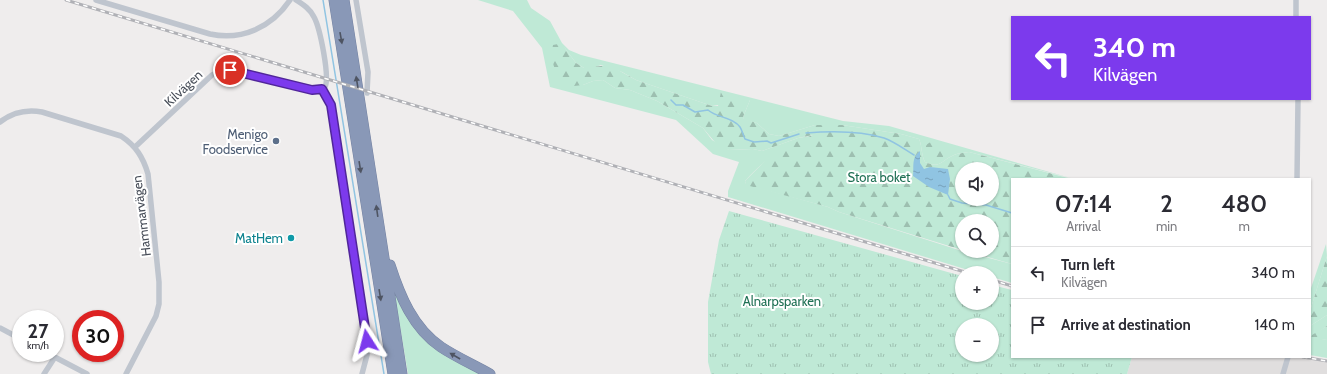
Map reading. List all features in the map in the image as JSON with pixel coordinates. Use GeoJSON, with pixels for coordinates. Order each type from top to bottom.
{"type":"FeatureCollection","features":[{"type":"Feature","properties":{"kind":"highway"},"geometry":{"type":"LineString","coordinates":[[334,0],[393,374]]}},
{"type":"Feature","properties":{"kind":"highway"},"geometry":{"type":"LineString","coordinates":[[344,0],[402,374]]}},
{"type":"Feature","properties":{"kind":"highway"},"geometry":{"type":"LineString","coordinates":[[380,237],[400,293],[419,326],[440,346],[490,374]]}},
{"type":"Feature","properties":{"kind":"street"},"geometry":{"type":"LineString","coordinates":[[96,0],[210,34],[229,37],[246,33],[268,23],[278,16],[290,0]]}},
{"type":"Feature","properties":{"kind":"street"},"geometry":{"type":"LineString","coordinates":[[296,0],[310,12],[317,25],[327,81],[325,87],[322,89],[331,105],[367,341],[367,355],[362,374]]}},
{"type":"Feature","properties":{"kind":"street"},"geometry":{"type":"LineString","coordinates":[[356,0],[368,72],[366,93]]}},
{"type":"Feature","properties":{"kind":"street"},"geometry":{"type":"LineString","coordinates":[[1296,0],[1296,16]]}},
{"type":"Feature","properties":{"kind":"street","name":"Kilvägen"},"geometry":{"type":"LineString","coordinates":[[135,147],[208,79],[221,71],[236,70],[312,90],[322,89]]}},
{"type":"Feature","properties":{"kind":"street"},"geometry":{"type":"LineString","coordinates":[[1297,178],[1298,100]]}},
{"type":"Feature","properties":{"kind":"street","name":"Hammarvägen"},"geometry":{"type":"LineString","coordinates":[[0,122],[8,116],[34,110],[121,136],[135,147],[144,161],[148,174],[159,282],[159,304],[156,316],[126,374]]}},
{"type":"Feature","properties":{"kind":"street"},"geometry":{"type":"LineString","coordinates":[[0,328],[12,334]]}},
{"type":"Feature","properties":{"kind":"street"},"geometry":{"type":"LineString","coordinates":[[1283,374],[1288,358]]}},
{"type":"Feature","properties":{"kind":"street"},"geometry":{"type":"LineString","coordinates":[[44,374],[51,362]]}},
{"type":"Feature","properties":{"kind":"street"},"geometry":{"type":"LineString","coordinates":[[64,362],[87,374]]}},
{"type":"Feature","properties":{"kind":"shaded area"},"geometry":{"type":"Polygon","coordinates":[[[1132,358],[1302,358],[1327,362],[1327,374],[1127,374],[1132,358]]]}},
{"type":"Feature","properties":{"kind":"green space"},"geometry":{"type":"Polygon","coordinates":[[[478,0],[527,0],[531,8],[550,21],[562,43],[569,50],[581,55],[843,121],[889,126],[1071,178],[969,152],[956,154],[934,165],[925,162],[919,139],[901,134],[842,125],[815,125],[779,136],[769,134],[757,123],[744,120],[743,117],[750,100],[712,106],[636,80],[622,72],[601,65],[593,68],[584,68],[576,63],[564,47],[583,85],[593,81],[603,80],[615,88],[630,90],[657,101],[703,128],[712,140],[729,150],[753,149],[762,151],[798,138],[816,135],[795,143],[769,158],[745,181],[746,184],[828,207],[839,212],[955,249],[955,258],[989,258],[1011,264],[1011,283],[999,279],[999,266],[955,266],[728,197],[728,191],[739,162],[713,154],[676,120],[550,87],[542,48],[513,11],[478,0]]]}},
{"type":"Feature","properties":{"kind":"green space","name":"Stora boket"},"geometry":{"type":"Polygon","coordinates":[[[558,44],[564,47],[576,63],[584,68],[609,65],[636,80],[712,106],[718,106],[721,92],[750,100],[743,117],[744,119],[757,123],[769,134],[779,136],[815,125],[842,125],[901,134],[919,139],[925,162],[934,165],[956,154],[969,152],[1068,178],[1011,178],[1011,264],[991,258],[999,258],[999,214],[955,214],[955,248],[839,212],[828,207],[746,185],[745,181],[770,156],[788,145],[813,135],[798,138],[762,151],[753,149],[729,150],[719,147],[703,128],[657,101],[630,90],[615,88],[603,80],[574,86],[562,82],[553,64],[553,45],[558,44]]]}},
{"type":"Feature","properties":{"kind":"green space"},"geometry":{"type":"Polygon","coordinates":[[[932,141],[947,145],[945,154],[942,158],[931,158],[926,153],[926,145],[932,141]]]}},
{"type":"Feature","properties":{"kind":"green space","name":"Alnarpsparken"},"geometry":{"type":"Polygon","coordinates":[[[729,211],[955,274],[955,310],[999,310],[999,287],[1011,290],[1011,358],[1132,358],[1127,374],[711,374],[708,362],[708,302],[719,240],[729,211]]]}},
{"type":"Feature","properties":{"kind":"green space"},"geometry":{"type":"Polygon","coordinates":[[[1326,244],[1327,256],[1311,308],[1311,288],[1326,244]]]}},
{"type":"Feature","properties":{"kind":"green space"},"geometry":{"type":"Polygon","coordinates":[[[1327,256],[1327,315],[1311,325],[1311,308],[1327,256]]]}},
{"type":"Feature","properties":{"kind":"green space"},"geometry":{"type":"Polygon","coordinates":[[[394,291],[415,326],[485,374],[408,374],[394,291]]]}},
{"type":"Feature","properties":{"kind":"green space"},"geometry":{"type":"Polygon","coordinates":[[[1327,315],[1327,326],[1311,337],[1311,325],[1327,315]]]}},
{"type":"Feature","properties":{"kind":"green space"},"geometry":{"type":"Polygon","coordinates":[[[1327,326],[1327,340],[1311,338],[1312,335],[1327,326]]]}},
{"type":"Feature","properties":{"kind":"green space"},"geometry":{"type":"Polygon","coordinates":[[[1311,337],[1327,340],[1327,358],[1311,355],[1311,337]]]}},
{"type":"Feature","properties":{"kind":"water"},"geometry":{"type":"Polygon","coordinates":[[[920,151],[920,163],[924,169],[930,167],[948,169],[950,179],[948,195],[929,187],[913,176],[914,159],[920,151]]]}},
{"type":"Feature","properties":{"kind":"waterway"},"geometry":{"type":"LineString","coordinates":[[323,0],[384,374]]}},
{"type":"Feature","properties":{"kind":"waterway"},"geometry":{"type":"LineString","coordinates":[[671,100],[676,105],[683,105],[695,112],[708,110],[716,115],[733,121],[740,127],[745,139],[754,142],[767,141],[771,143],[799,134]]}},
{"type":"Feature","properties":{"kind":"waterway"},"geometry":{"type":"LineString","coordinates":[[806,133],[845,132],[875,136],[884,138],[914,155]]}},
{"type":"Feature","properties":{"kind":"waterway"},"geometry":{"type":"LineString","coordinates":[[948,195],[950,199],[962,203],[986,205],[1011,213]]}},
{"type":"Feature","properties":{"kind":"railway"},"geometry":{"type":"LineString","coordinates":[[66,0],[955,269]]}},
{"type":"Feature","properties":{"kind":"railway"},"geometry":{"type":"LineString","coordinates":[[999,282],[1011,286]]}},
{"type":"Feature","properties":{"kind":"railway"},"geometry":{"type":"LineString","coordinates":[[1309,358],[1327,361]]}},
{"type":"Feature","properties":{"kind":"place","name":"Menigo Foodservice"},"geometry":{"type":"Point","coordinates":[276,141]}},
{"type":"Feature","properties":{"kind":"place","name":"MatHem"},"geometry":{"type":"Point","coordinates":[291,238]}},
{"type":"Feature","properties":{"kind":"route"},"geometry":{"type":"LineString","coordinates":[[230,70],[241,71],[312,90],[322,89],[327,96],[331,105],[367,341]]}}]}
